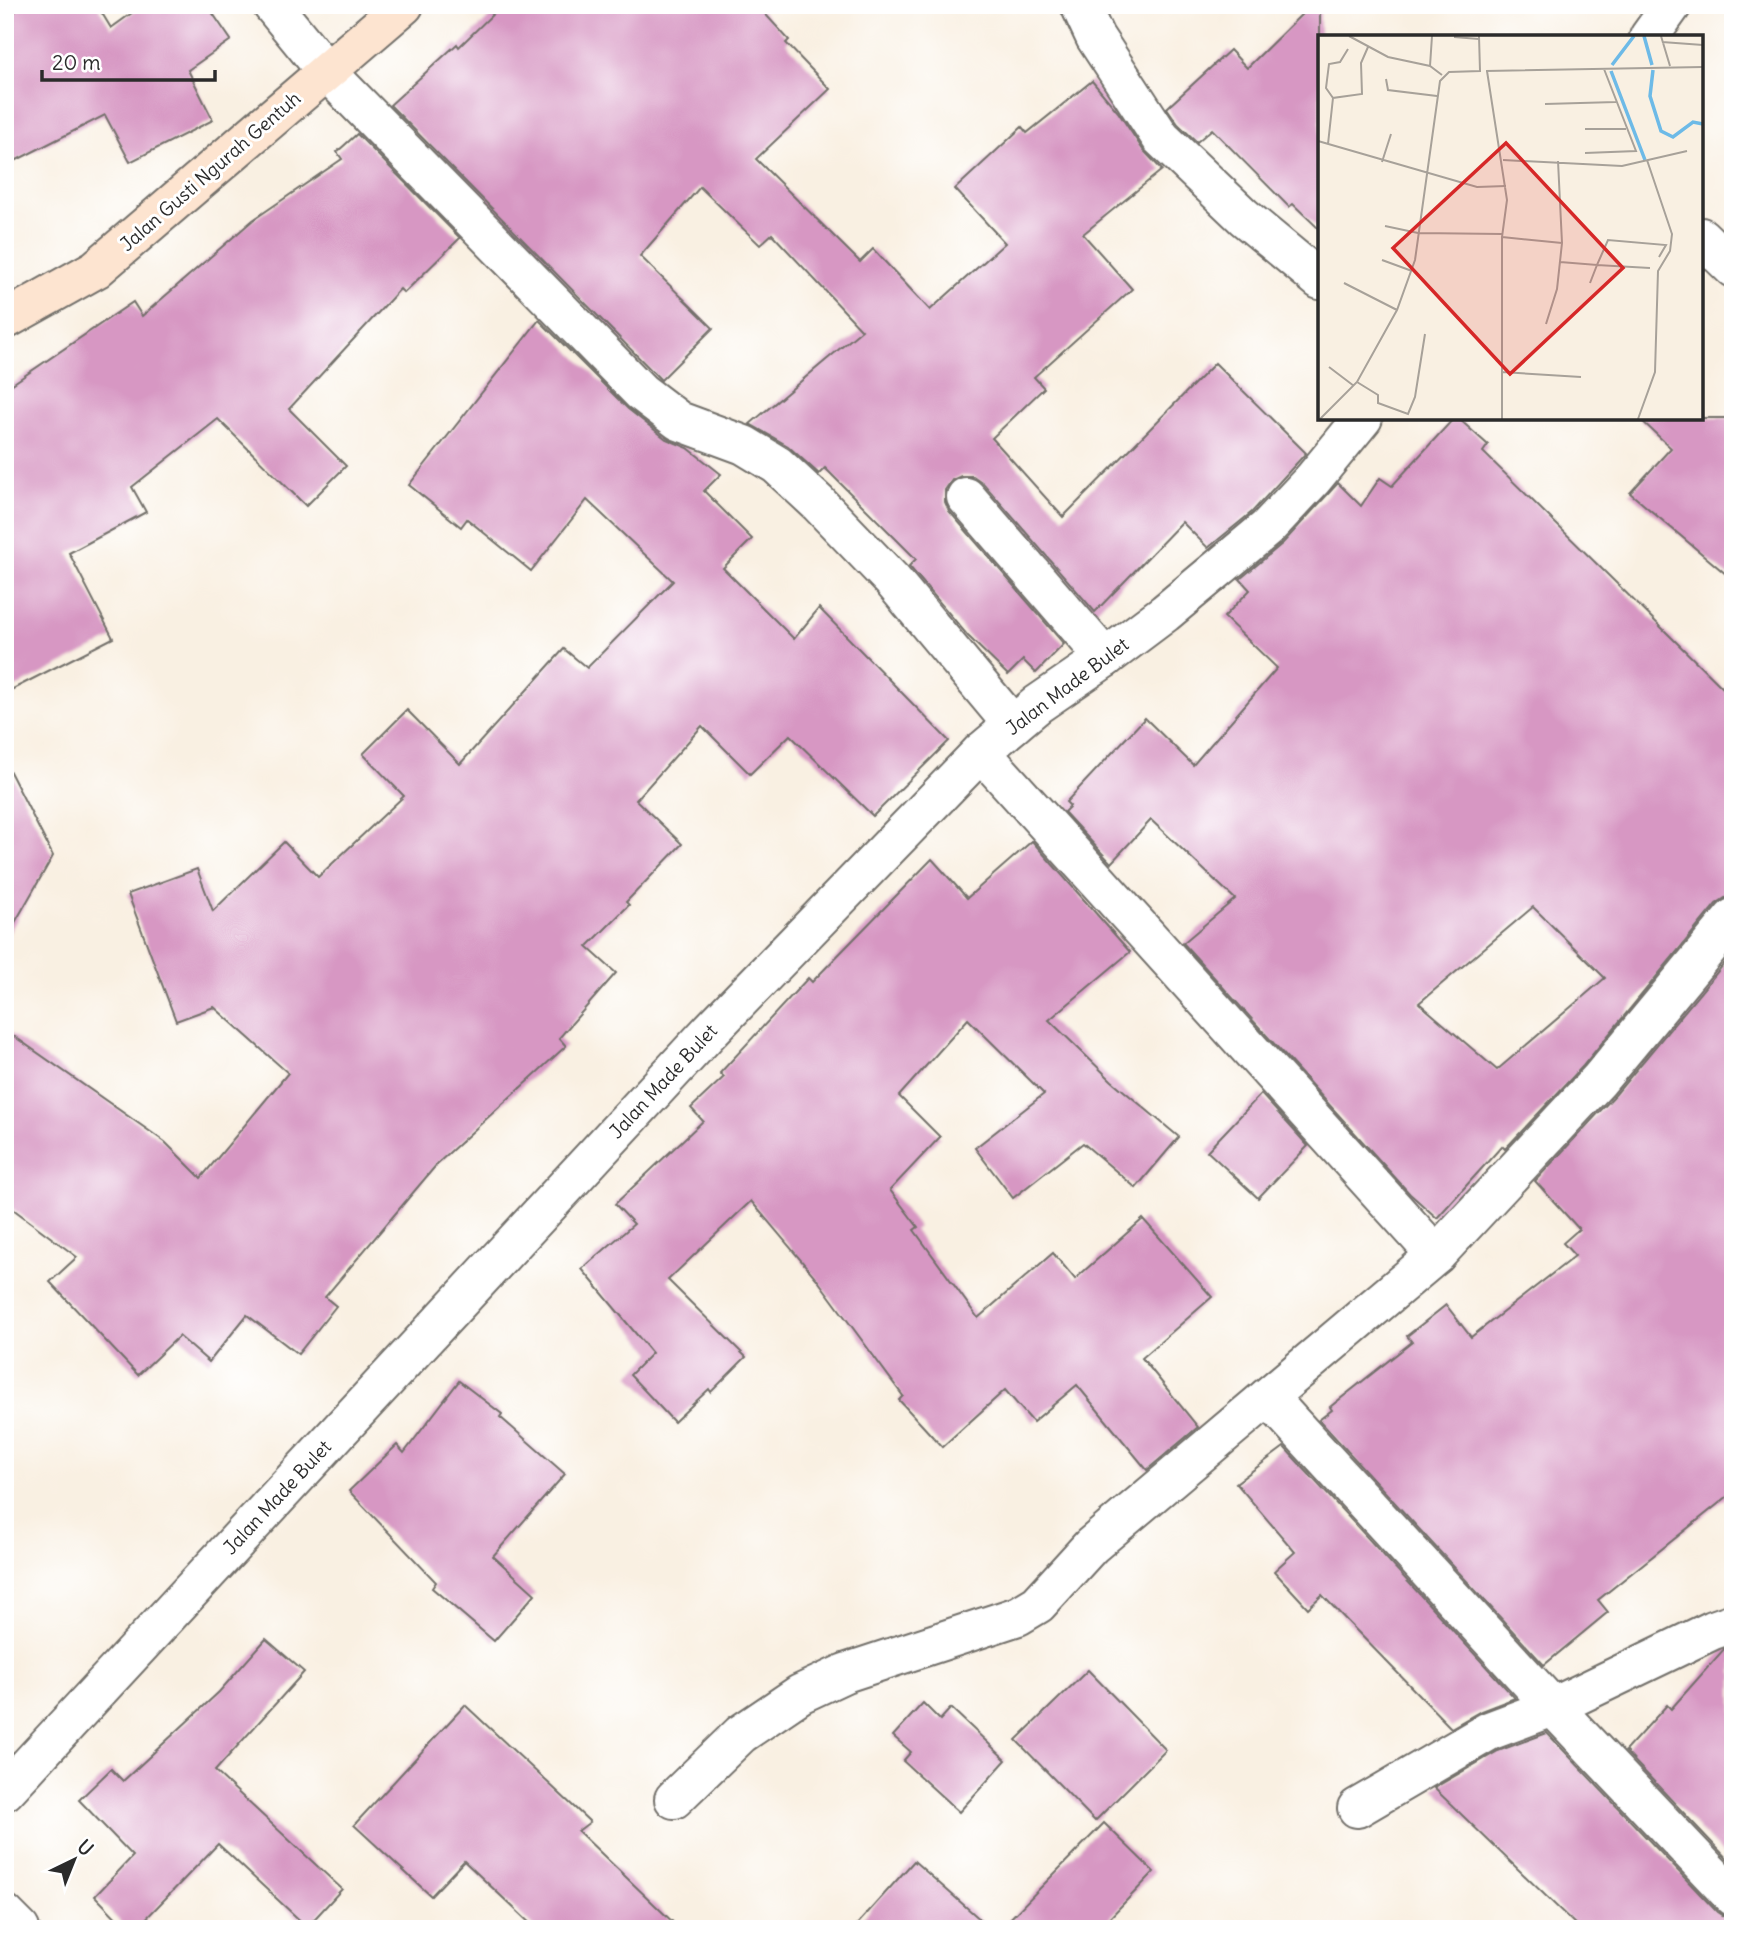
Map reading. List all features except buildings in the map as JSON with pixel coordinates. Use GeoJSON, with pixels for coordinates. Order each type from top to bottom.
{"type":"FeatureCollection","features":[{"type":"Feature","properties":{"kind":"main road","name":"Jalan Gusti Ngurah Gentuh"},"geometry":{"type":"LineString","coordinates":[[5,320],[96,269],[404,5]]}},
{"type":"Feature","properties":{"kind":"street"},"geometry":{"type":"LineString","coordinates":[[272,5],[326,71],[641,392],[679,421],[744,445],[777,465],[818,503],[892,580],[1013,724]]}},
{"type":"Feature","properties":{"kind":"street"},"geometry":{"type":"LineString","coordinates":[[1080,5],[1095,37],[1161,138],[1244,217],[1318,278]]}},
{"type":"Feature","properties":{"kind":"street"},"geometry":{"type":"LineString","coordinates":[[1650,35],[1672,5]]}},
{"type":"Feature","properties":{"kind":"street"},"geometry":{"type":"LineString","coordinates":[[1703,239],[1733,268]]}},
{"type":"Feature","properties":{"kind":"street","name":"Jalan Made Bulet"},"geometry":{"type":"LineString","coordinates":[[5,1791],[710,1030],[981,752],[1038,704],[1165,613],[1267,528],[1361,420]]}},
{"type":"Feature","properties":{"kind":"street"},"geometry":{"type":"LineString","coordinates":[[966,497],[1105,658]]}},
{"type":"Feature","properties":{"kind":"street"},"geometry":{"type":"LineString","coordinates":[[981,752],[1436,1255]]}},
{"type":"Feature","properties":{"kind":"street"},"geometry":{"type":"LineString","coordinates":[[674,1799],[741,1734],[800,1694],[845,1673],[1018,1616],[1038,1604],[1091,1546],[1436,1255],[1599,1080],[1733,918]]}},
{"type":"Feature","properties":{"kind":"street"},"geometry":{"type":"LineString","coordinates":[[1268,1397],[1553,1707],[1733,1897]]}},
{"type":"Feature","properties":{"kind":"street"},"geometry":{"type":"LineString","coordinates":[[1357,1808],[1489,1731],[1553,1707],[1713,1630],[1733,1623]]}},
{"type":"Feature","properties":{"kind":"street"},"geometry":{"type":"LineString","coordinates":[[5,1914],[20,1929]]}}]}
